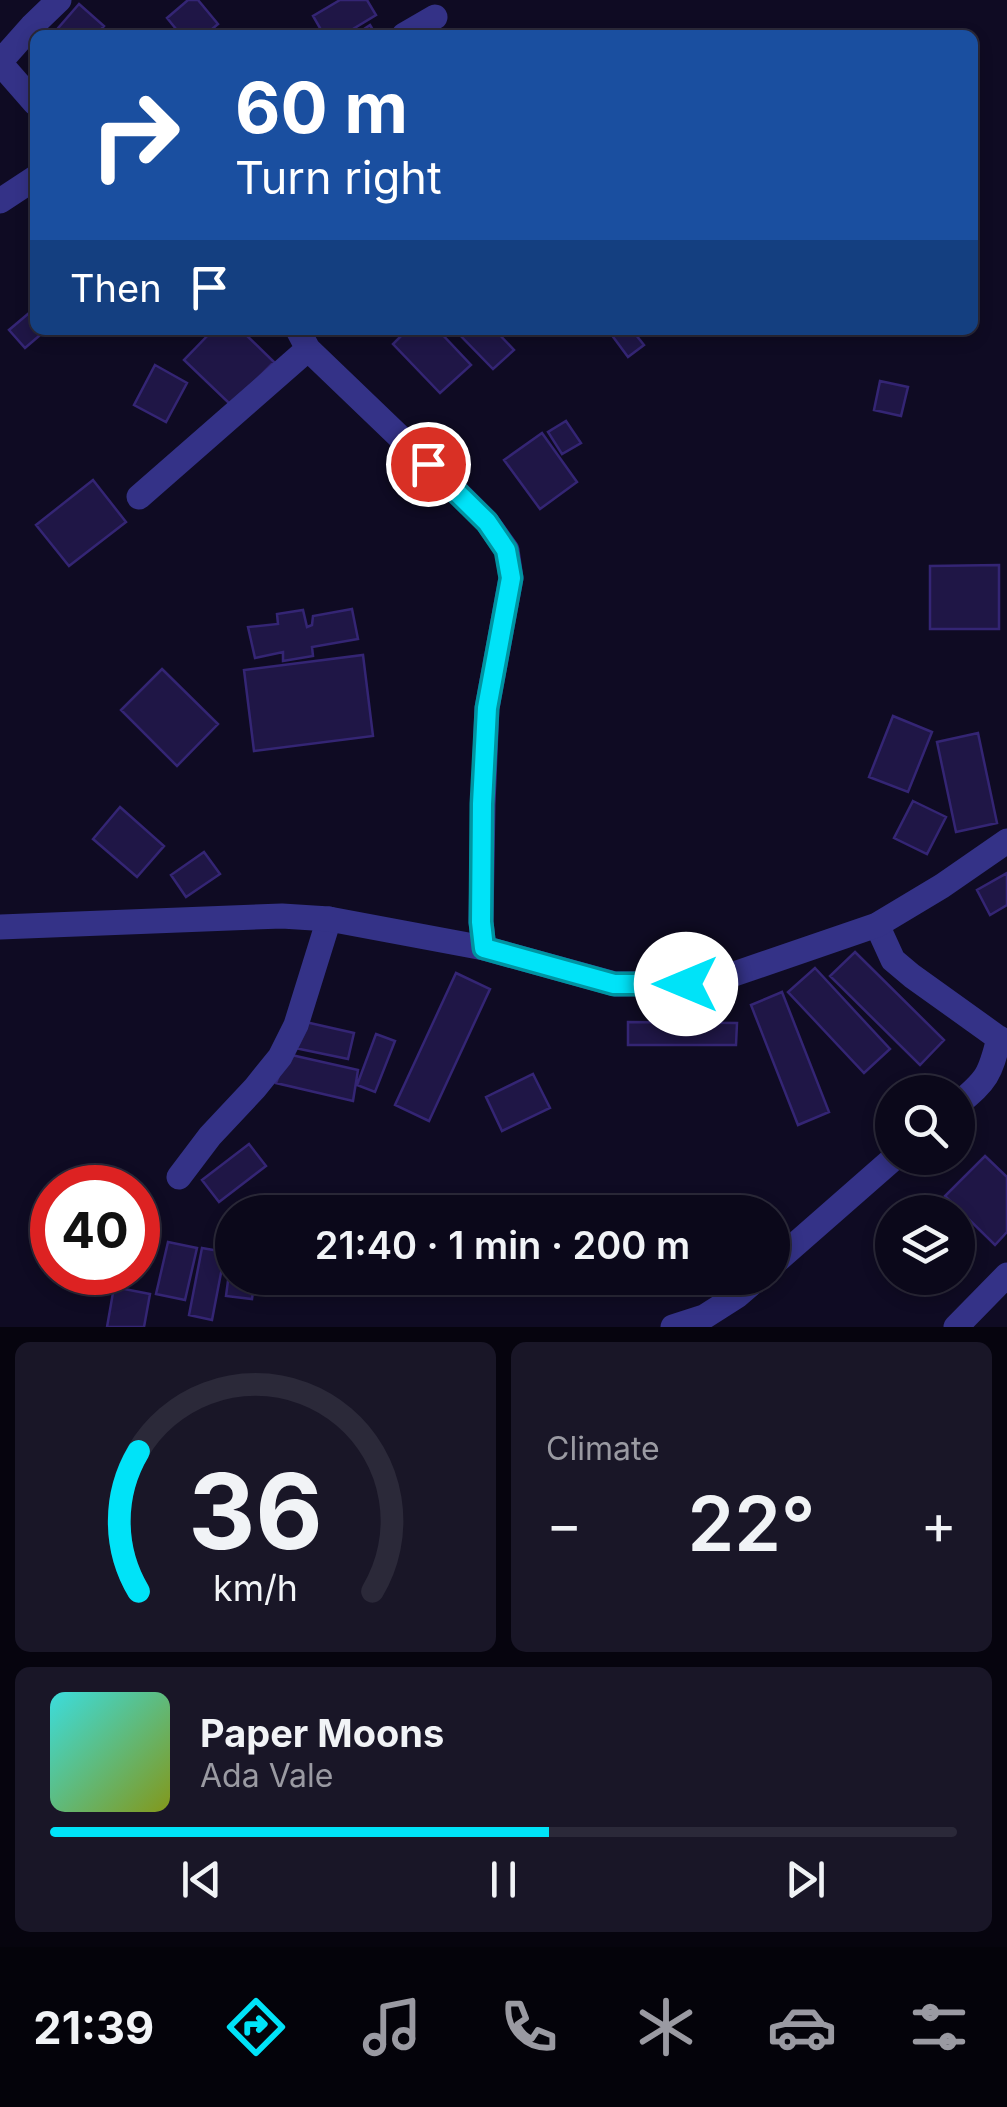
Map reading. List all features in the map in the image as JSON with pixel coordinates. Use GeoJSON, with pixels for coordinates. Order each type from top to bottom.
{"type":"FeatureCollection","features":[{"type":"Feature","properties":{"kind":"street"},"geometry":{"type":"LineString","coordinates":[[30,97],[0,62],[59,0]]}},
{"type":"Feature","properties":{"kind":"street"},"geometry":{"type":"LineString","coordinates":[[413,30],[434,18]]}},
{"type":"Feature","properties":{"kind":"street"},"geometry":{"type":"LineString","coordinates":[[0,200],[30,181]]}},
{"type":"Feature","properties":{"kind":"street"},"geometry":{"type":"LineString","coordinates":[[139,497],[303,340],[487,522],[506,550],[511,578],[487,708],[482,804],[484,948]]}},
{"type":"Feature","properties":{"kind":"street"},"geometry":{"type":"LineString","coordinates":[[0,928],[282,916],[329,920],[484,948],[614,984],[708,983],[877,925],[1007,841]]}},
{"type":"Feature","properties":{"kind":"street"},"geometry":{"type":"LineString","coordinates":[[178,1178],[280,1057],[296,1025],[329,920]]}},
{"type":"Feature","properties":{"kind":"street"},"geometry":{"type":"LineString","coordinates":[[877,925],[893,960],[1003,1041],[992,1068],[975,1090]]}},
{"type":"Feature","properties":{"kind":"street"},"geometry":{"type":"LineString","coordinates":[[790,1249],[875,1175]]}},
{"type":"Feature","properties":{"kind":"street"},"geometry":{"type":"LineString","coordinates":[[956,1327],[1007,1274]]}},
{"type":"Feature","properties":{"kind":"street"},"geometry":{"type":"LineString","coordinates":[[673,1327],[704,1317],[738,1295]]}},
{"type":"Feature","properties":{"kind":"building"},"geometry":{"type":"Polygon","coordinates":[[[188,0],[198,0],[218,24],[211,30],[177,30],[167,18],[188,0]]]}},
{"type":"Feature","properties":{"kind":"building"},"geometry":{"type":"Polygon","coordinates":[[[340,0],[367,0],[376,15],[351,30],[321,30],[313,16],[340,0]]]}},
{"type":"Feature","properties":{"kind":"building"},"geometry":{"type":"Polygon","coordinates":[[[79,4],[104,26],[100,30],[56,30],[79,4]]]}},
{"type":"Feature","properties":{"kind":"building"},"geometry":{"type":"Polygon","coordinates":[[[30,312],[30,335],[40,335],[25,348],[9,330],[30,312]]]}},
{"type":"Feature","properties":{"kind":"building"},"geometry":{"type":"Polygon","coordinates":[[[208,335],[246,335],[274,362],[231,405],[184,360],[208,335]]]}},
{"type":"Feature","properties":{"kind":"building"},"geometry":{"type":"Polygon","coordinates":[[[402,335],[443,335],[471,365],[440,393],[393,344],[402,335]]]}},
{"type":"Feature","properties":{"kind":"building"},"geometry":{"type":"Polygon","coordinates":[[[460,335],[500,335],[514,350],[493,369],[460,335]]]}},
{"type":"Feature","properties":{"kind":"building"},"geometry":{"type":"Polygon","coordinates":[[[612,335],[636,335],[644,345],[628,357],[612,335]]]}},
{"type":"Feature","properties":{"kind":"building"},"geometry":{"type":"Polygon","coordinates":[[[155,365],[187,383],[166,422],[134,405],[155,365]]]}},
{"type":"Feature","properties":{"kind":"building"},"geometry":{"type":"Polygon","coordinates":[[[880,381],[908,387],[901,416],[874,410],[880,381]]]}},
{"type":"Feature","properties":{"kind":"building"},"geometry":{"type":"Polygon","coordinates":[[[566,421],[581,443],[562,454],[548,432],[566,421]]]}},
{"type":"Feature","properties":{"kind":"building"},"geometry":{"type":"Polygon","coordinates":[[[542,433],[577,482],[540,509],[504,460],[542,433]]]}},
{"type":"Feature","properties":{"kind":"building"},"geometry":{"type":"Polygon","coordinates":[[[93,480],[126,522],[69,566],[36,525],[93,480]]]}},
{"type":"Feature","properties":{"kind":"building"},"geometry":{"type":"Polygon","coordinates":[[[999,565],[999,629],[930,629],[930,566],[999,565]]]}},
{"type":"Feature","properties":{"kind":"building"},"geometry":{"type":"Polygon","coordinates":[[[352,609],[358,639],[312,647],[313,656],[283,661],[283,652],[255,658],[248,627],[278,624],[277,614],[303,610],[307,627],[312,625],[313,616],[352,609]]]}},
{"type":"Feature","properties":{"kind":"building"},"geometry":{"type":"Polygon","coordinates":[[[363,655],[373,736],[254,751],[244,670],[363,655]]]}},
{"type":"Feature","properties":{"kind":"building"},"geometry":{"type":"Polygon","coordinates":[[[162,669],[218,724],[177,766],[121,710],[162,669]]]}},
{"type":"Feature","properties":{"kind":"building"},"geometry":{"type":"Polygon","coordinates":[[[893,716],[932,732],[908,792],[869,777],[893,716]]]}},
{"type":"Feature","properties":{"kind":"building"},"geometry":{"type":"Polygon","coordinates":[[[978,733],[997,823],[956,832],[937,742],[978,733]]]}},
{"type":"Feature","properties":{"kind":"building"},"geometry":{"type":"Polygon","coordinates":[[[913,801],[946,817],[927,854],[894,838],[913,801]]]}},
{"type":"Feature","properties":{"kind":"building"},"geometry":{"type":"Polygon","coordinates":[[[120,807],[164,846],[137,877],[93,839],[120,807]]]}},
{"type":"Feature","properties":{"kind":"building"},"geometry":{"type":"Polygon","coordinates":[[[204,852],[220,874],[186,897],[171,875],[204,852]]]}},
{"type":"Feature","properties":{"kind":"building"},"geometry":{"type":"Polygon","coordinates":[[[1007,873],[1007,905],[990,915],[977,890],[1007,873]]]}},
{"type":"Feature","properties":{"kind":"building"},"geometry":{"type":"Polygon","coordinates":[[[855,952],[944,1040],[920,1065],[830,976],[855,952]]]}},
{"type":"Feature","properties":{"kind":"building"},"geometry":{"type":"Polygon","coordinates":[[[815,968],[890,1049],[864,1073],[788,992],[815,968]]]}},
{"type":"Feature","properties":{"kind":"building"},"geometry":{"type":"Polygon","coordinates":[[[456,973],[490,989],[429,1121],[395,1105],[456,973]]]}},
{"type":"Feature","properties":{"kind":"building"},"geometry":{"type":"Polygon","coordinates":[[[782,992],[829,1112],[798,1125],[751,1005],[782,992]]]}},
{"type":"Feature","properties":{"kind":"building"},"geometry":{"type":"Polygon","coordinates":[[[301,1021],[354,1033],[348,1059],[295,1048],[301,1021]]]}},
{"type":"Feature","properties":{"kind":"building"},"geometry":{"type":"Polygon","coordinates":[[[628,1022],[737,1023],[736,1045],[628,1045],[628,1022]]]}},
{"type":"Feature","properties":{"kind":"building"},"geometry":{"type":"Polygon","coordinates":[[[376,1034],[395,1041],[375,1092],[357,1085],[376,1034]]]}},
{"type":"Feature","properties":{"kind":"building"},"geometry":{"type":"Polygon","coordinates":[[[287,1054],[358,1070],[353,1101],[276,1083],[287,1054]]]}},
{"type":"Feature","properties":{"kind":"building"},"geometry":{"type":"Polygon","coordinates":[[[533,1074],[550,1108],[502,1131],[486,1097],[533,1074]]]}},
{"type":"Feature","properties":{"kind":"building"},"geometry":{"type":"Polygon","coordinates":[[[249,1144],[266,1166],[228,1195],[215,1197],[202,1180],[249,1144]]]}},
{"type":"Feature","properties":{"kind":"building"},"geometry":{"type":"Polygon","coordinates":[[[985,1156],[1007,1177],[1007,1232],[995,1245],[975,1225],[975,1195],[946,1195],[966,1175],[975,1175],[975,1166],[985,1156]]]}},
{"type":"Feature","properties":{"kind":"building"},"geometry":{"type":"Polygon","coordinates":[[[168,1242],[197,1248],[185,1300],[160,1295],[168,1242]]]}},
{"type":"Feature","properties":{"kind":"building"},"geometry":{"type":"Polygon","coordinates":[[[202,1248],[215,1250],[217,1295],[212,1320],[189,1315],[202,1248]]]}},
{"type":"Feature","properties":{"kind":"building"},"geometry":{"type":"Polygon","coordinates":[[[113,1295],[150,1295],[144,1327],[107,1327],[113,1295]]]}},
{"type":"Feature","properties":{"kind":"building"},"geometry":{"type":"Polygon","coordinates":[[[226,1295],[253,1295],[252,1299],[226,1295]]]}},
{"type":"Feature","properties":{"kind":"route"},"geometry":{"type":"LineString","coordinates":[[428,464],[487,522],[506,550],[511,578],[487,708],[482,804],[484,948],[614,984],[686,984]]}}]}
